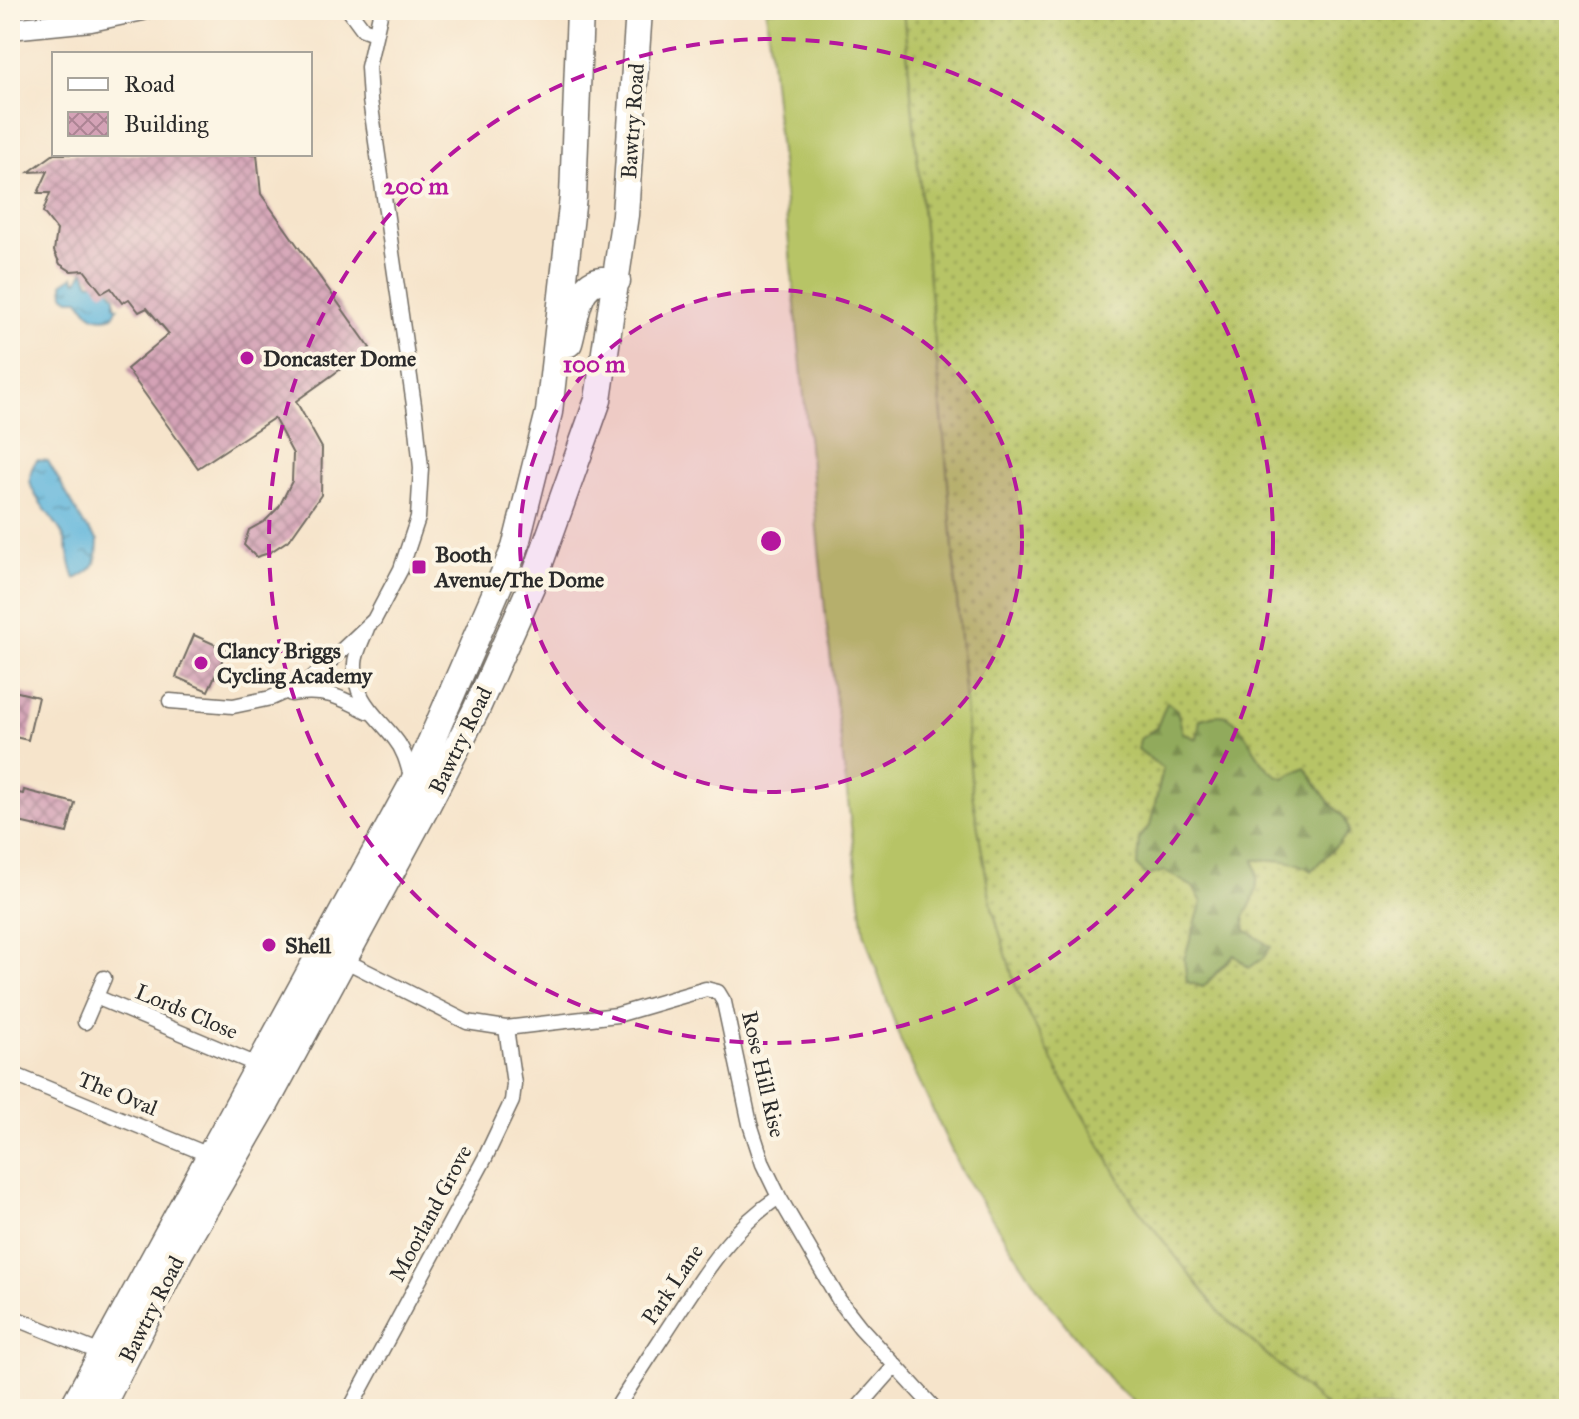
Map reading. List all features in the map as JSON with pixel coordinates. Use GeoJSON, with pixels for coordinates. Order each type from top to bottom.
{"type":"FeatureCollection","features":[{"type":"Feature","properties":{"kind":"highway","name":"Bawtry Road"},"geometry":{"type":"LineString","coordinates":[[72,1409],[413,783],[515,548],[549,412],[573,197],[580,10]]}},
{"type":"Feature","properties":{"kind":"highway","name":"Bawtry Road"},"geometry":{"type":"LineString","coordinates":[[100,1409],[180,1252],[424,811],[476,710],[533,582],[598,400],[625,215],[639,10]]}},
{"type":"Feature","properties":{"kind":"highway"},"geometry":{"type":"LineString","coordinates":[[549,412],[585,286],[595,279],[617,281]]}},
{"type":"Feature","properties":{"kind":"street"},"geometry":{"type":"LineString","coordinates":[[10,29],[91,21],[143,10]]}},
{"type":"Feature","properties":{"kind":"street"},"geometry":{"type":"LineString","coordinates":[[349,10],[363,29],[374,33]]}},
{"type":"Feature","properties":{"kind":"street"},"geometry":{"type":"LineString","coordinates":[[271,698],[309,681],[368,624],[390,594],[410,547],[418,518],[421,468],[370,100],[368,67],[381,10]]}},
{"type":"Feature","properties":{"kind":"street"},"geometry":{"type":"LineString","coordinates":[[368,624],[354,662],[357,690],[370,713],[396,740],[404,754],[424,811]]}},
{"type":"Feature","properties":{"kind":"street"},"geometry":{"type":"LineString","coordinates":[[170,701],[233,706],[315,690],[331,693],[370,713]]}},
{"type":"Feature","properties":{"kind":"street","name":"Rose Hill Rise"},"geometry":{"type":"LineString","coordinates":[[344,960],[467,1022],[506,1028],[617,1015],[706,989],[718,992],[724,1002],[750,1124],[763,1164],[779,1197],[839,1300],[935,1409]]}},
{"type":"Feature","properties":{"kind":"street"},"geometry":{"type":"LineString","coordinates":[[85,1022],[104,978]]}},
{"type":"Feature","properties":{"kind":"street","name":"Lords Close"},"geometry":{"type":"LineString","coordinates":[[96,997],[260,1066]]}},
{"type":"Feature","properties":{"kind":"street","name":"Moorland Grove"},"geometry":{"type":"LineString","coordinates":[[350,1409],[485,1158],[512,1101],[514,1084],[506,1028]]}},
{"type":"Feature","properties":{"kind":"street","name":"The Oval"},"geometry":{"type":"LineString","coordinates":[[10,1073],[209,1155]]}},
{"type":"Feature","properties":{"kind":"street","name":"Park Lane"},"geometry":{"type":"LineString","coordinates":[[616,1409],[714,1258],[739,1227],[779,1197]]}},
{"type":"Feature","properties":{"kind":"street"},"geometry":{"type":"LineString","coordinates":[[10,1316],[101,1353]]}},
{"type":"Feature","properties":{"kind":"street"},"geometry":{"type":"LineString","coordinates":[[857,1409],[895,1366]]}},
{"type":"Feature","properties":{"kind":"green space"},"geometry":{"type":"Polygon","coordinates":[[[766,10],[903,10],[946,459],[972,794],[991,904],[1017,991],[1063,1081],[1132,1201],[1221,1314],[1328,1409],[1143,1409],[1115,1386],[1045,1299],[962,1173],[901,1042],[864,932],[826,620],[766,10]]]}},
{"type":"Feature","properties":{"kind":"green space"},"geometry":{"type":"Polygon","coordinates":[[[903,10],[1569,10],[1569,1409],[1328,1409],[1221,1314],[1132,1201],[1063,1081],[1017,991],[991,904],[972,794],[946,459],[903,10]]]}},
{"type":"Feature","properties":{"kind":"green space"},"geometry":{"type":"Polygon","coordinates":[[[1167,702],[1177,710],[1183,733],[1197,739],[1200,719],[1217,715],[1229,717],[1237,723],[1273,773],[1284,778],[1305,767],[1328,801],[1342,815],[1349,833],[1311,871],[1292,862],[1254,860],[1257,882],[1244,917],[1246,930],[1271,947],[1263,958],[1249,968],[1234,955],[1203,987],[1187,982],[1184,959],[1202,902],[1193,887],[1165,871],[1147,876],[1137,866],[1139,838],[1150,826],[1163,769],[1138,749],[1140,739],[1157,727],[1167,702]]]}},
{"type":"Feature","properties":{"kind":"water"},"geometry":{"type":"Polygon","coordinates":[[[84,270],[90,283],[103,281],[115,296],[115,306],[118,307],[113,316],[96,317],[79,299],[64,295],[63,283],[74,276],[78,281],[84,270]]]}},
{"type":"Feature","properties":{"kind":"water"},"geometry":{"type":"Polygon","coordinates":[[[37,460],[48,461],[85,526],[98,540],[94,564],[88,572],[75,579],[61,532],[30,482],[37,460]]]}},
{"type":"Feature","properties":{"kind":"building","name":"Doncaster Dome"},"geometry":{"type":"Polygon","coordinates":[[[52,155],[257,156],[261,194],[370,348],[296,401],[322,448],[321,495],[290,539],[269,553],[256,557],[244,545],[249,530],[265,521],[279,507],[292,481],[293,454],[274,418],[198,468],[127,369],[169,334],[147,308],[139,312],[129,299],[122,303],[111,288],[102,293],[84,270],[71,271],[60,264],[54,251],[57,230],[43,212],[50,193],[38,193],[48,171],[29,172],[52,155]]]}},
{"type":"Feature","properties":{"kind":"building","name":"Clancy Briggs Cycling Academy"},"geometry":{"type":"Polygon","coordinates":[[[194,635],[227,650],[208,691],[176,677],[194,635]]]}},
{"type":"Feature","properties":{"kind":"building"},"geometry":{"type":"Polygon","coordinates":[[[10,690],[38,697],[28,740],[10,736],[10,690]]]}},
{"type":"Feature","properties":{"kind":"building"},"geometry":{"type":"Polygon","coordinates":[[[24,790],[75,803],[67,833],[10,820],[10,791],[23,794],[24,790]]]}},
{"type":"Feature","properties":{"kind":"place","name":"Doncaster Dome"},"geometry":{"type":"Point","coordinates":[247,358]}},
{"type":"Feature","properties":{"kind":"place","name":"Booth Avenue/The Dome"},"geometry":{"type":"Point","coordinates":[419,567]}},
{"type":"Feature","properties":{"kind":"place","name":"Clancy Briggs Cycling Academy"},"geometry":{"type":"Point","coordinates":[201,663]}},
{"type":"Feature","properties":{"kind":"place","name":"Shell"},"geometry":{"type":"Point","coordinates":[269,945]}}]}
